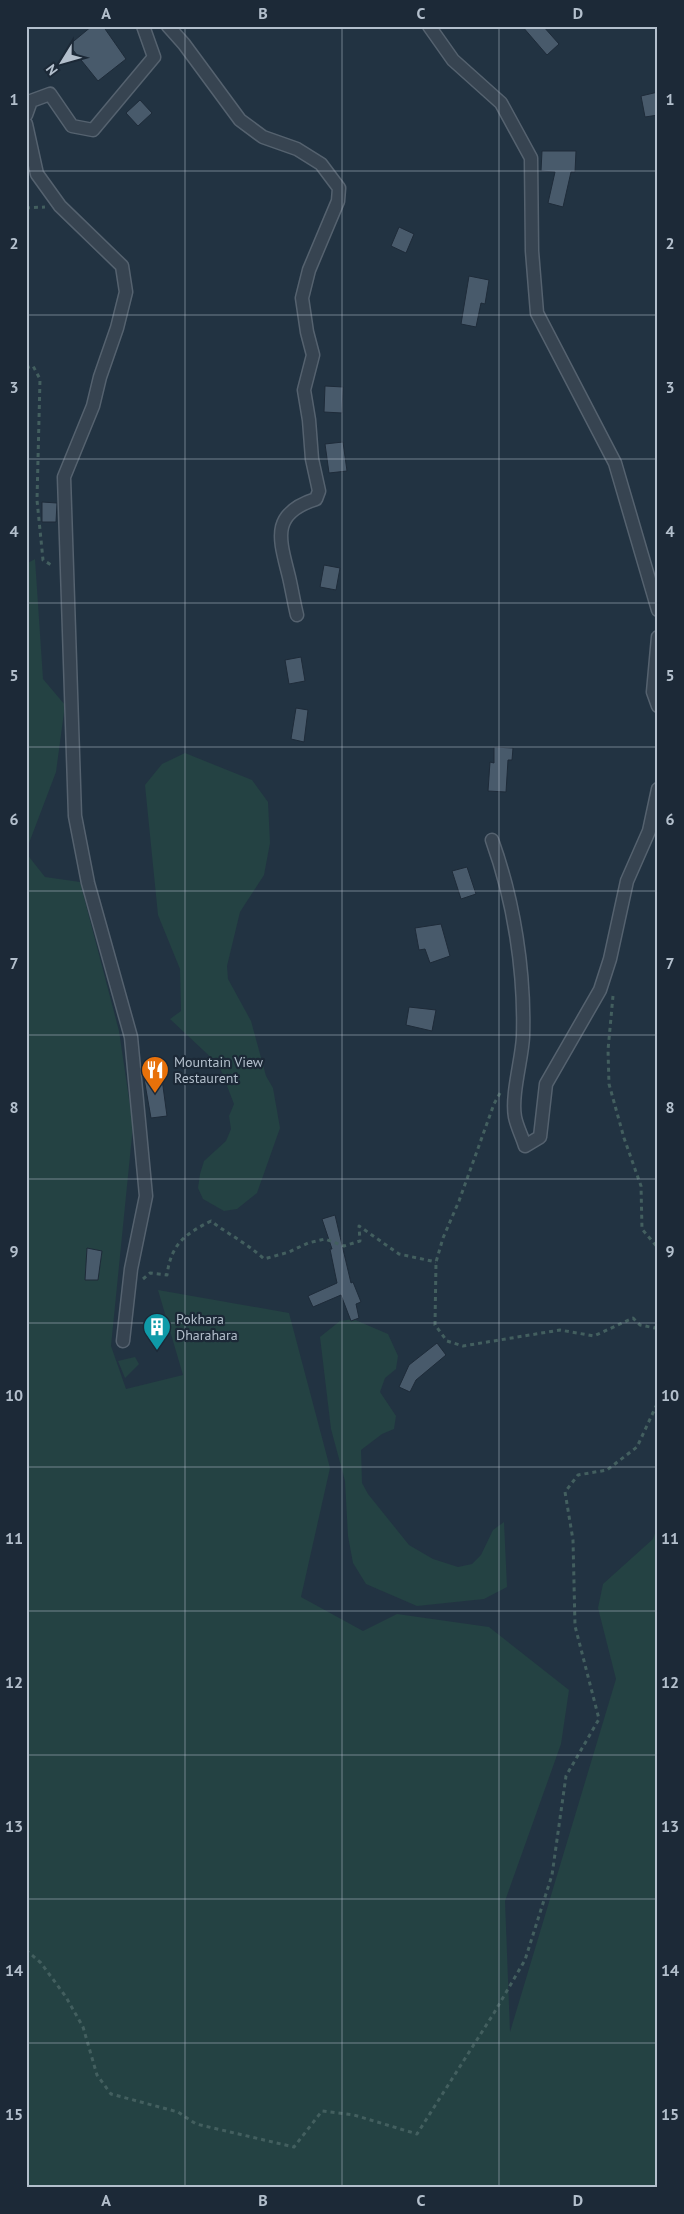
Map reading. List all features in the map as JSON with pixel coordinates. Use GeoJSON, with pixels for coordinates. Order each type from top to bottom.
{"type":"FeatureCollection","features":[{"type":"Feature","properties":{"kind":"street"},"geometry":{"type":"LineString","coordinates":[[26,115],[31,101],[50,94],[72,126],[93,130],[154,57],[143,26]]}},
{"type":"Feature","properties":{"kind":"street"},"geometry":{"type":"LineString","coordinates":[[168,26],[184,44],[240,120],[263,137],[297,149],[321,164],[339,188],[338,201],[309,270],[302,298],[307,332],[313,355],[304,390],[309,420],[312,459],[319,491],[316,499],[294,508],[286,517],[281,533],[282,555],[297,615]]}},
{"type":"Feature","properties":{"kind":"street"},"geometry":{"type":"LineString","coordinates":[[429,26],[453,60],[501,103],[531,158],[532,251],[537,313],[614,462],[658,610]]}},
{"type":"Feature","properties":{"kind":"street"},"geometry":{"type":"LineString","coordinates":[[26,124],[37,174],[60,206],[122,266],[126,292],[118,328],[100,377],[93,406],[64,477],[75,816],[88,884],[131,1037],[146,1196],[131,1269],[123,1341]]}},
{"type":"Feature","properties":{"kind":"street"},"geometry":{"type":"LineString","coordinates":[[658,637],[653,692],[658,706]]}},
{"type":"Feature","properties":{"kind":"street"},"geometry":{"type":"LineString","coordinates":[[492,840],[503,869],[512,908],[520,977],[523,1037],[517,1074],[515,1116],[525,1146],[540,1136],[546,1084],[600,990],[610,959],[627,881],[649,831],[658,789]]}},
{"type":"Feature","properties":{"kind":"path"},"geometry":{"type":"LineString","coordinates":[[26,368],[33,366],[40,379],[37,500],[43,560],[68,576]]}},
{"type":"Feature","properties":{"kind":"path"},"geometry":{"type":"LineString","coordinates":[[614,991],[608,1050],[609,1084],[624,1138],[641,1186],[642,1228],[658,1248]]}},
{"type":"Feature","properties":{"kind":"path"},"geometry":{"type":"LineString","coordinates":[[502,1090],[494,1104],[459,1201],[443,1238],[436,1262],[435,1326],[447,1341],[463,1346],[560,1330],[594,1336],[633,1318],[640,1325],[655,1328],[658,1324]]}},
{"type":"Feature","properties":{"kind":"path"},"geometry":{"type":"LineString","coordinates":[[129,1287],[140,1282],[150,1273],[166,1275],[168,1263],[177,1244],[190,1232],[211,1221],[224,1231],[248,1244],[264,1259],[325,1239],[344,1246],[360,1241],[359,1226],[399,1254],[436,1262]]}},
{"type":"Feature","properties":{"kind":"path"},"geometry":{"type":"LineString","coordinates":[[26,1950],[41,1963],[66,1997],[83,2028],[97,2075],[111,2094],[178,2112],[196,2124],[294,2146],[322,2111],[354,2115],[417,2134],[494,2013],[525,1960],[552,1874],[566,1776],[600,1719],[575,1626],[573,1540],[565,1492],[578,1475],[607,1470],[637,1447],[658,1402]]}},
{"type":"Feature","properties":{"kind":"green space"},"geometry":{"type":"Polygon","coordinates":[[[35,559],[43,679],[65,705],[56,772],[26,851],[26,564],[35,559]]]}},
{"type":"Feature","properties":{"kind":"green space"},"geometry":{"type":"Polygon","coordinates":[[[185,753],[252,780],[268,802],[270,843],[264,875],[240,912],[227,966],[228,979],[251,1021],[266,1076],[273,1088],[280,1128],[257,1193],[237,1209],[224,1211],[203,1199],[198,1188],[204,1161],[226,1141],[231,1129],[229,1116],[234,1104],[219,1065],[170,1019],[181,1011],[180,969],[158,915],[145,785],[162,764],[185,753]]]}},
{"type":"Feature","properties":{"kind":"green space"},"geometry":{"type":"Polygon","coordinates":[[[26,853],[45,877],[80,882],[119,1031],[133,1126],[111,1346],[126,1389],[183,1375],[158,1290],[289,1313],[330,1468],[301,1597],[363,1631],[397,1614],[489,1627],[569,1690],[561,1744],[505,1901],[510,2032],[616,1679],[598,1608],[603,1584],[653,1539],[658,1524],[658,2183],[653,2188],[26,2188],[26,853]]]}},
{"type":"Feature","properties":{"kind":"green space"},"geometry":{"type":"Polygon","coordinates":[[[353,1319],[388,1334],[398,1356],[396,1369],[385,1378],[380,1392],[396,1416],[394,1429],[382,1434],[361,1450],[362,1483],[368,1494],[409,1545],[433,1559],[458,1567],[472,1564],[481,1555],[493,1530],[504,1522],[507,1587],[484,1599],[417,1606],[366,1584],[353,1563],[348,1536],[345,1481],[331,1429],[320,1337],[340,1321],[353,1319]]]}},
{"type":"Feature","properties":{"kind":"green space"},"geometry":{"type":"Polygon","coordinates":[[[135,1357],[139,1364],[125,1378],[118,1361],[135,1357]]]}},
{"type":"Feature","properties":{"kind":"building"},"geometry":{"type":"Polygon","coordinates":[[[92,26],[103,26],[126,59],[98,81],[69,45],[92,26]]]}},
{"type":"Feature","properties":{"kind":"building"},"geometry":{"type":"Polygon","coordinates":[[[522,26],[543,26],[559,44],[547,55],[522,26]]]}},
{"type":"Feature","properties":{"kind":"building"},"geometry":{"type":"Polygon","coordinates":[[[658,92],[658,115],[645,117],[641,96],[658,92]]]}},
{"type":"Feature","properties":{"kind":"building"},"geometry":{"type":"Polygon","coordinates":[[[140,100],[152,113],[138,126],[126,113],[140,100]]]}},
{"type":"Feature","properties":{"kind":"building"},"geometry":{"type":"Polygon","coordinates":[[[542,151],[576,151],[575,172],[571,172],[563,207],[548,203],[555,172],[541,171],[542,151]]]}},
{"type":"Feature","properties":{"kind":"building"},"geometry":{"type":"Polygon","coordinates":[[[399,227],[414,234],[406,253],[391,246],[399,227]]]}},
{"type":"Feature","properties":{"kind":"building"},"geometry":{"type":"Polygon","coordinates":[[[469,276],[489,280],[485,304],[481,303],[476,327],[461,324],[469,276]]]}},
{"type":"Feature","properties":{"kind":"building"},"geometry":{"type":"Polygon","coordinates":[[[325,386],[343,387],[342,413],[324,412],[325,386]]]}},
{"type":"Feature","properties":{"kind":"building"},"geometry":{"type":"Polygon","coordinates":[[[343,442],[347,471],[329,473],[325,444],[343,442]]]}},
{"type":"Feature","properties":{"kind":"building"},"geometry":{"type":"Polygon","coordinates":[[[42,502],[57,503],[56,522],[42,522],[42,502]]]}},
{"type":"Feature","properties":{"kind":"building"},"geometry":{"type":"Polygon","coordinates":[[[324,565],[340,568],[336,590],[320,587],[324,565]]]}},
{"type":"Feature","properties":{"kind":"building"},"geometry":{"type":"Polygon","coordinates":[[[301,657],[305,681],[289,684],[285,660],[301,657]]]}},
{"type":"Feature","properties":{"kind":"building"},"geometry":{"type":"Polygon","coordinates":[[[296,708],[308,710],[304,742],[291,739],[296,708]]]}},
{"type":"Feature","properties":{"kind":"building"},"geometry":{"type":"Polygon","coordinates":[[[494,747],[513,748],[512,760],[508,760],[506,792],[488,791],[490,762],[494,763],[494,747]]]}},
{"type":"Feature","properties":{"kind":"building"},"geometry":{"type":"Polygon","coordinates":[[[467,867],[476,894],[461,899],[452,871],[467,867]]]}},
{"type":"Feature","properties":{"kind":"building"},"geometry":{"type":"Polygon","coordinates":[[[441,924],[450,956],[430,963],[425,949],[419,950],[415,928],[441,924]]]}},
{"type":"Feature","properties":{"kind":"building"},"geometry":{"type":"Polygon","coordinates":[[[409,1007],[436,1010],[432,1031],[406,1025],[409,1007]]]}},
{"type":"Feature","properties":{"kind":"building"},"geometry":{"type":"Polygon","coordinates":[[[160,1064],[167,1116],[151,1118],[142,1067],[160,1064]]]}},
{"type":"Feature","properties":{"kind":"building"},"geometry":{"type":"Polygon","coordinates":[[[335,1215],[351,1283],[353,1282],[361,1302],[356,1304],[359,1318],[351,1321],[341,1295],[313,1307],[308,1296],[337,1283],[330,1249],[332,1249],[322,1219],[335,1215]]]}},
{"type":"Feature","properties":{"kind":"building"},"geometry":{"type":"Polygon","coordinates":[[[87,1248],[102,1251],[98,1280],[85,1280],[87,1248]]]}},
{"type":"Feature","properties":{"kind":"building"},"geometry":{"type":"Polygon","coordinates":[[[437,1343],[446,1355],[416,1380],[410,1392],[399,1387],[409,1365],[437,1343]]]}},
{"type":"Feature","properties":{"kind":"place","name":"Mountain View Restaurent"},"geometry":{"type":"Point","coordinates":[155,1094]}},
{"type":"Feature","properties":{"kind":"place","name":"Pokhara Dharahara"},"geometry":{"type":"Point","coordinates":[157,1351]}}]}
